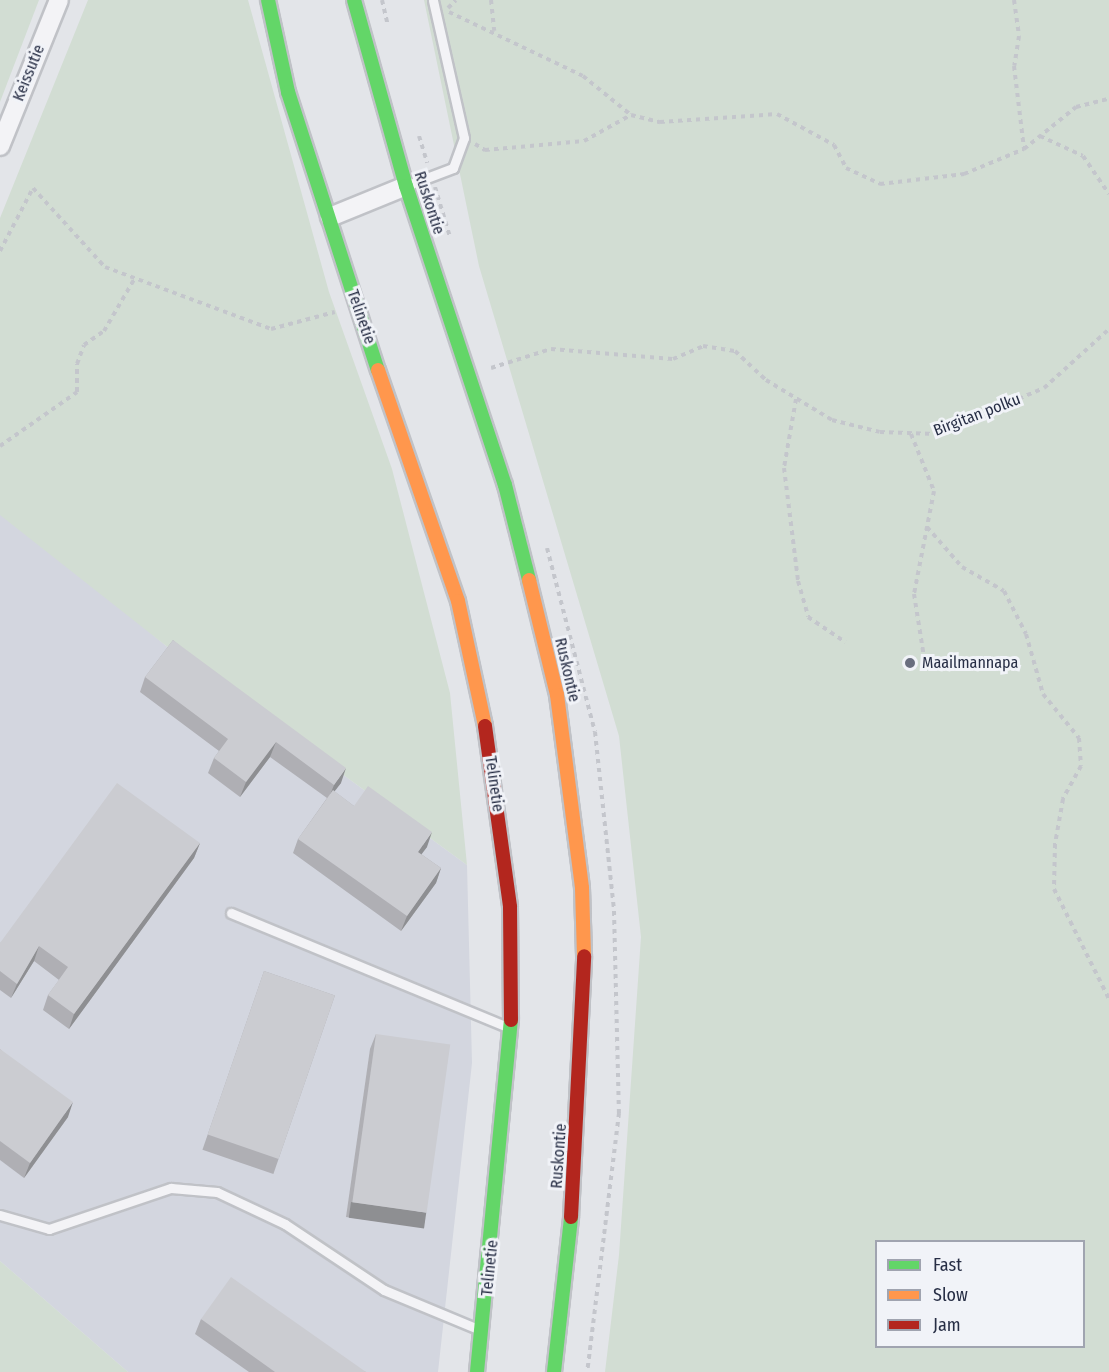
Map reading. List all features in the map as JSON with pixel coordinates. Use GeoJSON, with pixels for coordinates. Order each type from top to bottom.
{"type":"FeatureCollection","features":[{"type":"Feature","properties":{"kind":"street","name":"Keissutie"},"geometry":{"type":"LineString","coordinates":[[0,146],[59,0]]}},
{"type":"Feature","properties":{"kind":"street","name":"Telinetie"},"geometry":{"type":"LineString","coordinates":[[268,0],[288,92],[330,217],[356,306],[458,602],[489,744],[510,906],[511,1028],[483,1331],[477,1372]]}},
{"type":"Feature","properties":{"kind":"street","name":"Ruskontie"},"geometry":{"type":"LineString","coordinates":[[354,0],[406,186],[505,485],[557,695],[582,888],[582,1059],[554,1372]]}},
{"type":"Feature","properties":{"kind":"street"},"geometry":{"type":"LineString","coordinates":[[330,217],[406,186]]}},
{"type":"Feature","properties":{"kind":"lane"},"geometry":{"type":"LineString","coordinates":[[406,186],[453,168],[464,138],[433,0]]}},
{"type":"Feature","properties":{"kind":"lane"},"geometry":{"type":"LineString","coordinates":[[231,913],[511,1028]]}},
{"type":"Feature","properties":{"kind":"lane"},"geometry":{"type":"LineString","coordinates":[[0,1215],[49,1228],[171,1188],[217,1192],[285,1224],[384,1290],[483,1331]]}},
{"type":"Feature","properties":{"kind":"path"},"geometry":{"type":"LineString","coordinates":[[456,0],[446,11],[494,31],[583,76],[631,115],[660,122],[777,114],[834,145],[846,168],[880,184],[964,174],[1024,149],[1076,107],[1109,99]]}},
{"type":"Feature","properties":{"kind":"path"},"geometry":{"type":"LineString","coordinates":[[491,0],[494,31]]}},
{"type":"Feature","properties":{"kind":"path"},"geometry":{"type":"LineString","coordinates":[[1014,0],[1019,36],[1014,66],[1024,149]]}},
{"type":"Feature","properties":{"kind":"path"},"geometry":{"type":"LineString","coordinates":[[464,138],[485,150],[584,141],[631,115]]}},
{"type":"Feature","properties":{"kind":"path"},"geometry":{"type":"LineString","coordinates":[[1040,135],[1083,156],[1109,194]]}},
{"type":"Feature","properties":{"kind":"path"},"geometry":{"type":"LineString","coordinates":[[0,251],[33,188],[105,267],[271,329],[356,306]]}},
{"type":"Feature","properties":{"kind":"path"},"geometry":{"type":"LineString","coordinates":[[0,446],[77,392],[77,364],[84,345],[104,331],[135,278]]}},
{"type":"Feature","properties":{"kind":"path","name":"Birgitan polku"},"geometry":{"type":"LineString","coordinates":[[491,368],[551,349],[673,359],[704,346],[735,351],[796,399],[832,420],[911,434],[936,435],[1044,388],[1109,329]]}},
{"type":"Feature","properties":{"kind":"path"},"geometry":{"type":"LineString","coordinates":[[796,399],[784,468],[798,581],[808,617],[845,642]]}},
{"type":"Feature","properties":{"kind":"path"},"geometry":{"type":"LineString","coordinates":[[911,434],[934,491],[914,594],[924,657]]}},
{"type":"Feature","properties":{"kind":"path"},"geometry":{"type":"LineString","coordinates":[[927,527],[962,567],[1004,591],[1026,634],[1043,694],[1079,738],[1081,766],[1063,799],[1055,844],[1054,889],[1109,999]]}},
{"type":"Feature","properties":{"kind":"shaded area"},"geometry":{"type":"Polygon","coordinates":[[[0,0],[39,0],[0,102],[0,0]]]}},
{"type":"Feature","properties":{"kind":"shaded area"},"geometry":{"type":"Polygon","coordinates":[[[88,0],[248,0],[329,292],[392,469],[450,693],[467,865],[165,645],[0,515],[0,218],[88,0]]]}},
{"type":"Feature","properties":{"kind":"shaded area"},"geometry":{"type":"Polygon","coordinates":[[[424,0],[1109,0],[1109,1372],[605,1372],[619,1255],[641,937],[619,736],[479,266],[424,0]]]}},
{"type":"Feature","properties":{"kind":"shaded area"},"geometry":{"type":"Polygon","coordinates":[[[0,507],[165,645],[467,865],[472,1063],[438,1372],[128,1372],[0,1261],[0,507]]]}},
{"type":"Feature","properties":{"kind":"shaded area"},"geometry":{"type":"Polygon","coordinates":[[[0,1261],[128,1372],[0,1372],[0,1261]]]}},
{"type":"Feature","properties":{"kind":"building"},"geometry":{"type":"Polygon","coordinates":[[[173,640],[346,768],[334,785],[276,742],[246,782],[214,758],[228,739],[145,677],[173,640]]]}},
{"type":"Feature","properties":{"kind":"building"},"geometry":{"type":"Polygon","coordinates":[[[117,783],[200,843],[74,1014],[48,995],[68,967],[39,946],[17,984],[0,971],[0,943],[117,783]]]}},
{"type":"Feature","properties":{"kind":"building"},"geometry":{"type":"Polygon","coordinates":[[[368,786],[432,832],[418,852],[441,868],[407,916],[298,839],[333,790],[354,806],[368,786]]]}},
{"type":"Feature","properties":{"kind":"building"},"geometry":{"type":"Polygon","coordinates":[[[264,971],[335,995],[279,1159],[208,1135],[264,971]]]}},
{"type":"Feature","properties":{"kind":"building"},"geometry":{"type":"Polygon","coordinates":[[[376,1034],[450,1044],[427,1213],[352,1202],[376,1034]]]}},
{"type":"Feature","properties":{"kind":"building"},"geometry":{"type":"Polygon","coordinates":[[[0,1049],[73,1102],[30,1163],[0,1141],[0,1049]]]}},
{"type":"Feature","properties":{"kind":"building"},"geometry":{"type":"Polygon","coordinates":[[[231,1277],[366,1372],[275,1372],[201,1319],[231,1277]]]}},
{"type":"Feature","properties":{"kind":"traffic: fast"},"geometry":{"type":"LineString","coordinates":[[268,0],[288,92],[378,370]]}},
{"type":"Feature","properties":{"kind":"traffic: fast"},"geometry":{"type":"LineString","coordinates":[[354,0],[406,186],[505,485],[529,580]]}},
{"type":"Feature","properties":{"kind":"traffic: fast"},"geometry":{"type":"LineString","coordinates":[[477,1372],[511,1020]]}},
{"type":"Feature","properties":{"kind":"traffic: fast"},"geometry":{"type":"LineString","coordinates":[[554,1372],[571,1217]]}},
{"type":"Feature","properties":{"kind":"traffic: slow"},"geometry":{"type":"LineString","coordinates":[[378,370],[458,601],[485,726]]}},
{"type":"Feature","properties":{"kind":"traffic: slow"},"geometry":{"type":"LineString","coordinates":[[529,580],[557,695],[582,888],[584,956]]}},
{"type":"Feature","properties":{"kind":"traffic: jam"},"geometry":{"type":"LineString","coordinates":[[485,726],[510,907],[511,1020]]}},
{"type":"Feature","properties":{"kind":"traffic: jam"},"geometry":{"type":"LineString","coordinates":[[571,1217],[584,956]]}},
{"type":"Feature","properties":{"kind":"place","name":"Maailmannapa"},"geometry":{"type":"Point","coordinates":[910,663]}}]}
